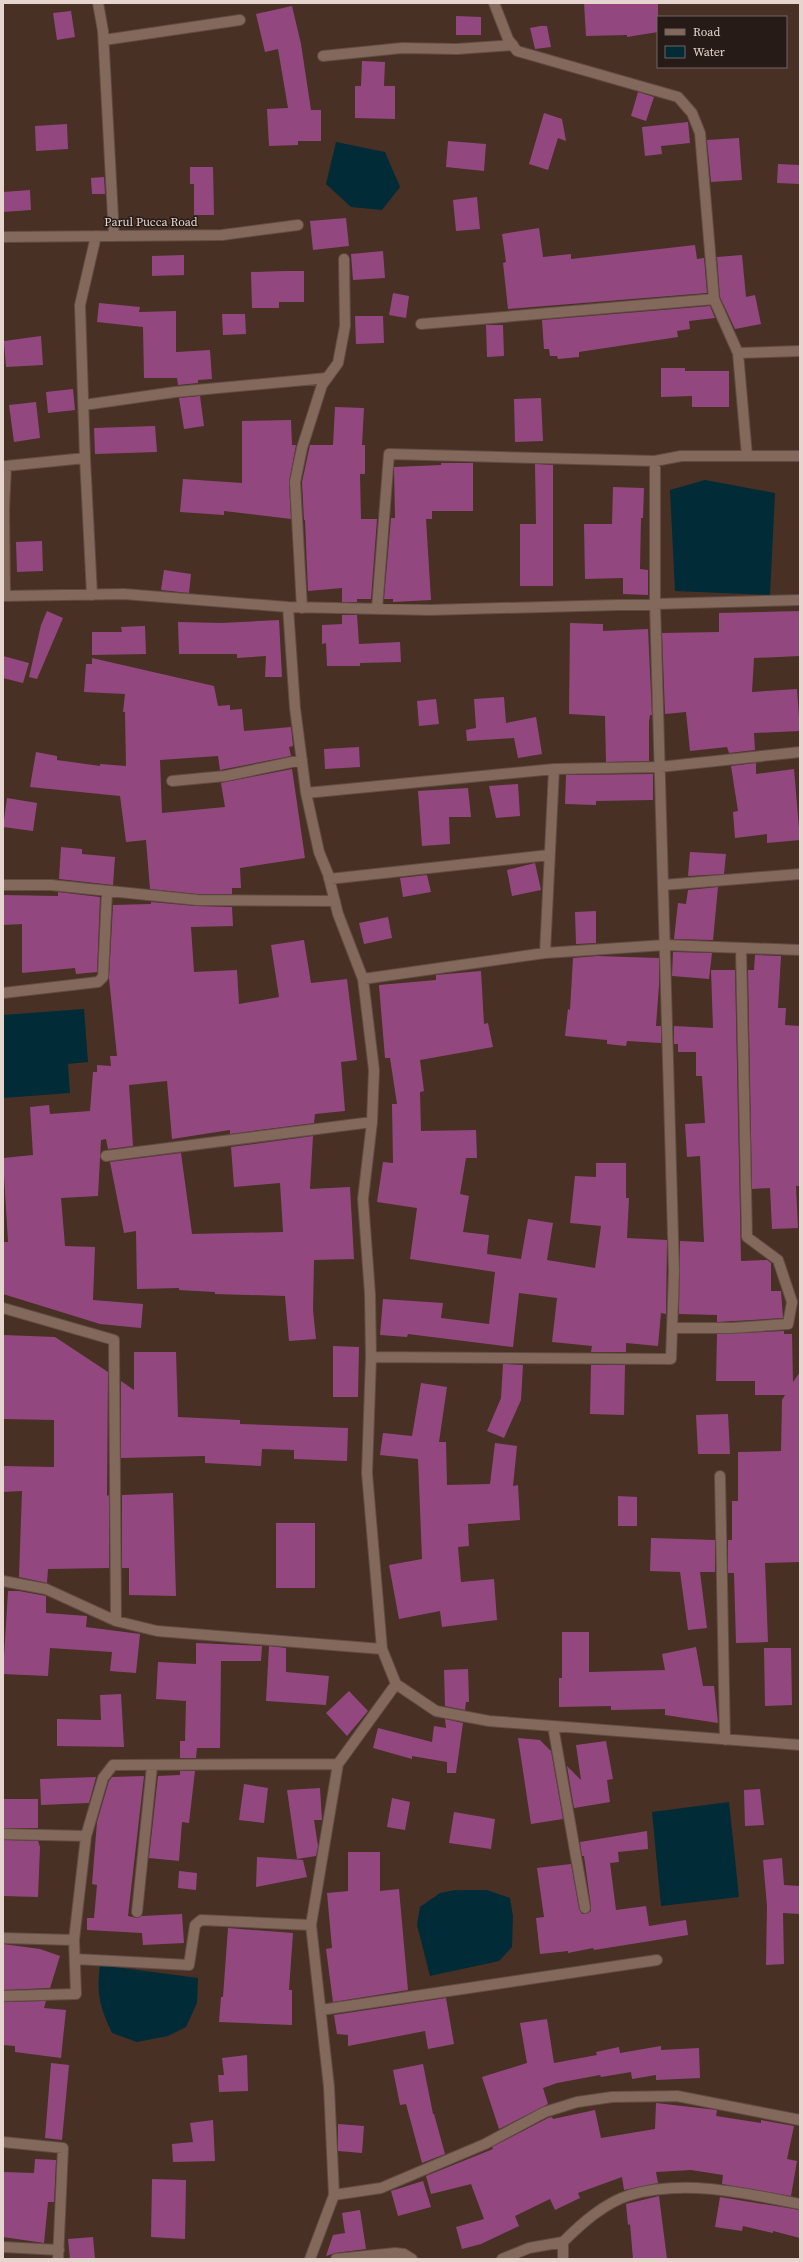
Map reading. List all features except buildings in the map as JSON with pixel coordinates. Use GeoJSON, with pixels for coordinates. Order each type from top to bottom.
{"type":"FeatureCollection","features":[{"type":"Feature","properties":{"kind":"street"},"geometry":{"type":"LineString","coordinates":[[98,3],[104,40],[114,236]]}},
{"type":"Feature","properties":{"kind":"street"},"geometry":{"type":"LineString","coordinates":[[494,3],[508,39],[518,51],[678,98],[692,113],[700,133],[714,299],[738,353],[747,456]]}},
{"type":"Feature","properties":{"kind":"street"},"geometry":{"type":"LineString","coordinates":[[104,40],[240,20]]}},
{"type":"Feature","properties":{"kind":"street"},"geometry":{"type":"LineString","coordinates":[[323,56],[402,48],[457,49],[513,45]]}},
{"type":"Feature","properties":{"kind":"street","name":"Parul Pucca Road"},"geometry":{"type":"LineString","coordinates":[[3,237],[222,235],[298,225]]}},
{"type":"Feature","properties":{"kind":"street"},"geometry":{"type":"LineString","coordinates":[[92,595],[85,458],[80,305],[96,236]]}},
{"type":"Feature","properties":{"kind":"street"},"geometry":{"type":"LineString","coordinates":[[302,608],[295,482],[302,448],[322,385],[338,363],[345,326],[344,259]]}},
{"type":"Feature","properties":{"kind":"street"},"geometry":{"type":"LineString","coordinates":[[421,324],[714,299]]}},
{"type":"Feature","properties":{"kind":"street"},"geometry":{"type":"LineString","coordinates":[[738,353],[800,351]]}},
{"type":"Feature","properties":{"kind":"street"},"geometry":{"type":"LineString","coordinates":[[84,405],[175,392],[327,378]]}},
{"type":"Feature","properties":{"kind":"street"},"geometry":{"type":"LineString","coordinates":[[377,609],[389,454],[655,461],[681,456],[800,456]]}},
{"type":"Feature","properties":{"kind":"street"},"geometry":{"type":"LineString","coordinates":[[85,458],[6,466],[4,509],[4,596],[124,594],[302,608],[430,610],[800,600]]}},
{"type":"Feature","properties":{"kind":"street"},"geometry":{"type":"LineString","coordinates":[[371,1357],[671,1359],[674,1263],[655,604],[655,461]]}},
{"type":"Feature","properties":{"kind":"street"},"geometry":{"type":"LineString","coordinates":[[288,607],[295,708],[306,793],[319,852],[363,979],[374,1070],[372,1122],[363,1199],[370,1294],[371,1357],[368,1473],[382,1649],[396,1684],[436,1711],[488,1721],[800,1745]]}},
{"type":"Feature","properties":{"kind":"street"},"geometry":{"type":"LineString","coordinates":[[306,793],[554,769],[660,768],[800,752]]}},
{"type":"Feature","properties":{"kind":"street"},"geometry":{"type":"LineString","coordinates":[[172,781],[225,776],[302,760]]}},
{"type":"Feature","properties":{"kind":"street"},"geometry":{"type":"LineString","coordinates":[[545,953],[554,769]]}},
{"type":"Feature","properties":{"kind":"street"},"geometry":{"type":"LineString","coordinates":[[329,878],[549,855]]}},
{"type":"Feature","properties":{"kind":"street"},"geometry":{"type":"LineString","coordinates":[[663,885],[800,874]]}},
{"type":"Feature","properties":{"kind":"street"},"geometry":{"type":"LineString","coordinates":[[3,884],[51,885],[197,900],[335,901]]}},
{"type":"Feature","properties":{"kind":"street"},"geometry":{"type":"LineString","coordinates":[[3,993],[98,982],[103,977],[107,891]]}},
{"type":"Feature","properties":{"kind":"street"},"geometry":{"type":"LineString","coordinates":[[363,979],[545,953],[665,945],[800,950]]}},
{"type":"Feature","properties":{"kind":"street"},"geometry":{"type":"LineString","coordinates":[[672,1328],[731,1328],[788,1324],[792,1302],[778,1260],[747,1237],[741,948]]}},
{"type":"Feature","properties":{"kind":"street"},"geometry":{"type":"LineString","coordinates":[[106,1156],[372,1122]]}},
{"type":"Feature","properties":{"kind":"street"},"geometry":{"type":"LineString","coordinates":[[3,1308],[114,1340],[116,1621]]}},
{"type":"Feature","properties":{"kind":"street"},"geometry":{"type":"LineString","coordinates":[[720,1476],[725,1740]]}},
{"type":"Feature","properties":{"kind":"street"},"geometry":{"type":"LineString","coordinates":[[3,1581],[46,1590],[116,1621],[157,1631],[382,1649]]}},
{"type":"Feature","properties":{"kind":"street"},"geometry":{"type":"LineString","coordinates":[[310,2259],[334,2195],[329,2087],[311,1925],[338,1764],[396,1684]]}},
{"type":"Feature","properties":{"kind":"street"},"geometry":{"type":"LineString","coordinates":[[553,1726],[585,1908]]}},
{"type":"Feature","properties":{"kind":"street"},"geometry":{"type":"LineString","coordinates":[[3,1996],[76,1994],[74,1940],[86,1836],[103,1778],[109,1768],[113,1765],[338,1764]]}},
{"type":"Feature","properties":{"kind":"street"},"geometry":{"type":"LineString","coordinates":[[137,1912],[152,1766]]}},
{"type":"Feature","properties":{"kind":"street"},"geometry":{"type":"LineString","coordinates":[[3,1834],[86,1836]]}},
{"type":"Feature","properties":{"kind":"street"},"geometry":{"type":"LineString","coordinates":[[75,1959],[189,1965],[194,1926],[201,1920],[311,1925]]}},
{"type":"Feature","properties":{"kind":"street"},"geometry":{"type":"LineString","coordinates":[[3,1938],[74,1940]]}},
{"type":"Feature","properties":{"kind":"street"},"geometry":{"type":"LineString","coordinates":[[321,2010],[657,1960]]}},
{"type":"Feature","properties":{"kind":"street"},"geometry":{"type":"LineString","coordinates":[[334,2195],[381,2188],[485,2144],[545,2112],[577,2102],[612,2097],[677,2096],[800,2120]]}},
{"type":"Feature","properties":{"kind":"street"},"geometry":{"type":"LineString","coordinates":[[3,2142],[63,2148],[59,2254],[3,2247]]}},
{"type":"Feature","properties":{"kind":"street"},"geometry":{"type":"LineString","coordinates":[[502,2259],[529,2248],[563,2242],[579,2226],[603,2209],[629,2196],[655,2190],[699,2189],[738,2192],[800,2204]]}},
{"type":"Feature","properties":{"kind":"street"},"geometry":{"type":"LineString","coordinates":[[563,2242],[563,2259]]}},
{"type":"Feature","properties":{"kind":"street"},"geometry":{"type":"LineString","coordinates":[[336,2259],[395,2253],[404,2254],[412,2259]]}},
{"type":"Feature","properties":{"kind":"water"},"geometry":{"type":"Polygon","coordinates":[[[336,142],[385,152],[400,187],[382,210],[351,207],[326,184],[336,142]]]}},
{"type":"Feature","properties":{"kind":"water"},"geometry":{"type":"Polygon","coordinates":[[[705,480],[775,493],[770,595],[675,591],[670,490],[705,480]]]}},
{"type":"Feature","properties":{"kind":"water"},"geometry":{"type":"Polygon","coordinates":[[[84,1009],[88,1062],[68,1064],[70,1093],[3,1098],[3,1015],[84,1009]]]}},
{"type":"Feature","properties":{"kind":"water"},"geometry":{"type":"Polygon","coordinates":[[[729,1802],[739,1897],[661,1906],[652,1812],[729,1802]]]}},
{"type":"Feature","properties":{"kind":"water"},"geometry":{"type":"Polygon","coordinates":[[[455,1890],[487,1890],[510,1898],[513,1916],[512,1947],[499,1961],[430,1976],[417,1925],[420,1907],[440,1893],[455,1890]]]}},
{"type":"Feature","properties":{"kind":"water"},"geometry":{"type":"Polygon","coordinates":[[[100,1965],[198,1978],[197,2003],[186,2027],[168,2036],[137,2042],[112,2033],[104,2015],[100,2000],[98,1984],[100,1965]]]}}]}
